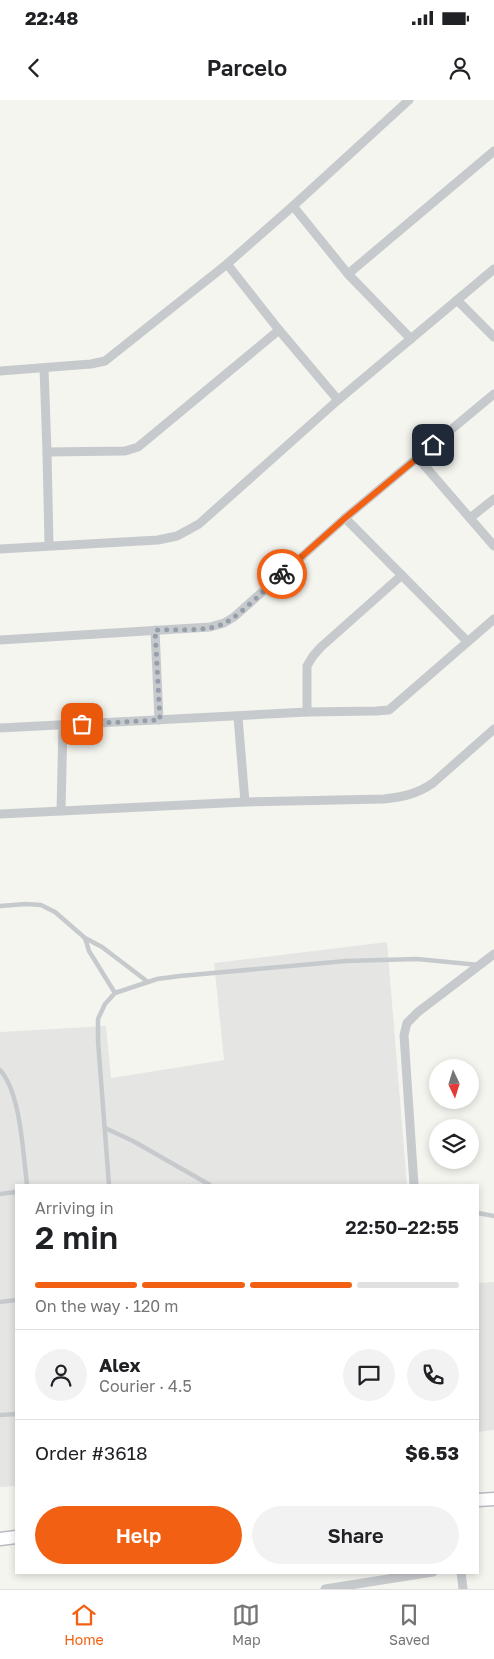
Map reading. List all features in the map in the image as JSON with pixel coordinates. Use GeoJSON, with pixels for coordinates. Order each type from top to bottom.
{"type":"FeatureCollection","features":[{"type":"Feature","properties":{"kind":"street"},"geometry":{"type":"LineString","coordinates":[[0,371],[91,364],[105,361],[227,264],[293,206],[406,101]]}},
{"type":"Feature","properties":{"kind":"street"},"geometry":{"type":"LineString","coordinates":[[348,274],[494,150]]}},
{"type":"Feature","properties":{"kind":"street"},"geometry":{"type":"LineString","coordinates":[[293,206],[348,274],[410,339]]}},
{"type":"Feature","properties":{"kind":"street"},"geometry":{"type":"LineString","coordinates":[[227,264],[338,400]]}},
{"type":"Feature","properties":{"kind":"street"},"geometry":{"type":"LineString","coordinates":[[0,549],[158,540],[177,536],[198,524],[338,400],[494,269]]}},
{"type":"Feature","properties":{"kind":"street"},"geometry":{"type":"LineString","coordinates":[[456,300],[494,337]]}},
{"type":"Feature","properties":{"kind":"street"},"geometry":{"type":"LineString","coordinates":[[47,452],[138,448],[279,330]]}},
{"type":"Feature","properties":{"kind":"street"},"geometry":{"type":"LineString","coordinates":[[44,368],[49,545]]}},
{"type":"Feature","properties":{"kind":"street"},"geometry":{"type":"LineString","coordinates":[[0,640],[210,628],[224,624],[345,518],[494,394]]}},
{"type":"Feature","properties":{"kind":"street"},"geometry":{"type":"LineString","coordinates":[[418,458],[494,546]]}},
{"type":"Feature","properties":{"kind":"street"},"geometry":{"type":"LineString","coordinates":[[470,518],[494,499]]}},
{"type":"Feature","properties":{"kind":"street"},"geometry":{"type":"LineString","coordinates":[[345,518],[467,642]]}},
{"type":"Feature","properties":{"kind":"street"},"geometry":{"type":"LineString","coordinates":[[307,712],[307,666],[313,656],[402,575]]}},
{"type":"Feature","properties":{"kind":"street"},"geometry":{"type":"LineString","coordinates":[[0,728],[307,712],[376,712],[390,710],[494,619]]}},
{"type":"Feature","properties":{"kind":"street"},"geometry":{"type":"LineString","coordinates":[[155,630],[160,720]]}},
{"type":"Feature","properties":{"kind":"street"},"geometry":{"type":"LineString","coordinates":[[238,717],[245,802]]}},
{"type":"Feature","properties":{"kind":"street"},"geometry":{"type":"LineString","coordinates":[[62,811],[63,724]]}},
{"type":"Feature","properties":{"kind":"street"},"geometry":{"type":"LineString","coordinates":[[0,814],[245,802],[384,799],[406,796],[422,791],[433,783],[494,729]]}},
{"type":"Feature","properties":{"kind":"street"},"geometry":{"type":"LineString","coordinates":[[414,1184],[404,1035],[408,1023],[418,1012],[494,954]]}},
{"type":"Feature","properties":{"kind":"street"},"geometry":{"type":"LineString","coordinates":[[479,1500],[494,1499]]}},
{"type":"Feature","properties":{"kind":"street"},"geometry":{"type":"LineString","coordinates":[[0,1539],[15,1537]]}},
{"type":"Feature","properties":{"kind":"street"},"geometry":{"type":"LineString","coordinates":[[325,1589],[380,1585],[425,1574]]}},
{"type":"Feature","properties":{"kind":"street"},"geometry":{"type":"LineString","coordinates":[[461,1574],[463,1589]]}},
{"type":"Feature","properties":{"kind":"lane"},"geometry":{"type":"LineString","coordinates":[[0,906],[41,905],[55,912],[85,938],[102,947],[148,982]]}},
{"type":"Feature","properties":{"kind":"lane"},"geometry":{"type":"LineString","coordinates":[[85,938],[89,951],[115,992]]}},
{"type":"Feature","properties":{"kind":"lane"},"geometry":{"type":"LineString","coordinates":[[109,1184],[98,1019],[105,1004],[115,992],[148,982],[180,976],[346,962],[417,959],[480,965]]}},
{"type":"Feature","properties":{"kind":"lane"},"geometry":{"type":"LineString","coordinates":[[0,1070],[12,1087],[27,1184]]}},
{"type":"Feature","properties":{"kind":"lane"},"geometry":{"type":"LineString","coordinates":[[105,1128],[133,1141],[208,1184]]}},
{"type":"Feature","properties":{"kind":"lane"},"geometry":{"type":"LineString","coordinates":[[0,1194],[15,1192]]}},
{"type":"Feature","properties":{"kind":"lane"},"geometry":{"type":"LineString","coordinates":[[479,1212],[494,1216]]}},
{"type":"Feature","properties":{"kind":"lane"},"geometry":{"type":"LineString","coordinates":[[0,1302],[15,1300]]}},
{"type":"Feature","properties":{"kind":"lane"},"geometry":{"type":"LineString","coordinates":[[0,1416],[15,1414]]}},
{"type":"Feature","properties":{"kind":"shaded area"},"geometry":{"type":"Polygon","coordinates":[[[387,942],[407,1184],[15,1184],[15,1486],[0,1487],[0,1032],[106,1026],[111,1078],[224,1060],[214,963],[387,942]]]}},
{"type":"Feature","properties":{"kind":"shaded area"},"geometry":{"type":"Polygon","coordinates":[[[494,1282],[494,1430],[479,1432],[479,1283],[494,1282]]]}},
{"type":"Feature","properties":{"kind":"way so far"},"geometry":{"type":"LineString","coordinates":[[82,724],[160,720],[155,630],[210,628],[224,624],[282,574]]}},
{"type":"Feature","properties":{"kind":"route"},"geometry":{"type":"LineString","coordinates":[[282,574],[345,518],[433,445]]}}]}
